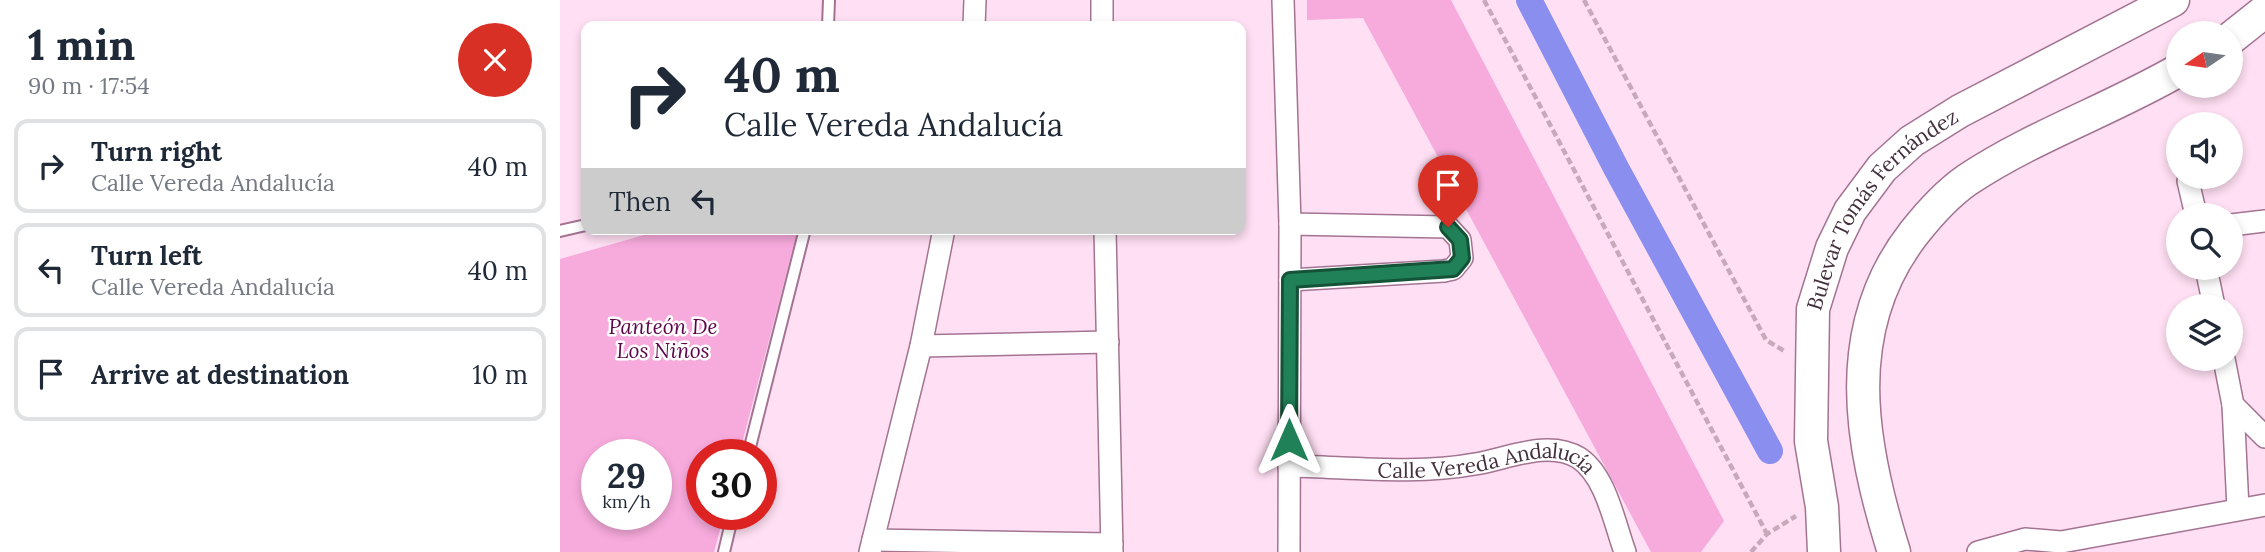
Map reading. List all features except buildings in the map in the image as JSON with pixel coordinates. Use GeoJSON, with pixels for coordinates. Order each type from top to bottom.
{"type":"FeatureCollection","features":[{"type":"Feature","properties":{"kind":"main road","name":"Bulevar Tomás Fernández"},"geometry":{"type":"LineString","coordinates":[[1824,552],[1822,507],[1811,441],[1810,352],[1813,309],[1832,248],[1850,211],[1882,168],[1912,141],[1960,111],[2173,0]]}},
{"type":"Feature","properties":{"kind":"main road"},"geometry":{"type":"LineString","coordinates":[[2244,28],[2265,11]]}},
{"type":"Feature","properties":{"kind":"main road","name":"Bulevar Tomás Fernández"},"geometry":{"type":"LineString","coordinates":[[1894,552],[1877,493],[1862,398],[1872,313],[1882,282],[1901,249],[1928,216],[1964,182],[2011,154],[2166,76]]}},
{"type":"Feature","properties":{"kind":"street"},"geometry":{"type":"LineString","coordinates":[[974,21],[975,0]]}},
{"type":"Feature","properties":{"kind":"street"},"geometry":{"type":"LineString","coordinates":[[1102,0],[1102,21]]}},
{"type":"Feature","properties":{"kind":"street"},"geometry":{"type":"LineString","coordinates":[[1283,0],[1290,224],[1289,552]]}},
{"type":"Feature","properties":{"kind":"street"},"geometry":{"type":"LineString","coordinates":[[2243,224],[2265,221]]}},
{"type":"Feature","properties":{"kind":"street"},"geometry":{"type":"LineString","coordinates":[[1290,224],[1448,227],[1460,240],[1462,258],[1453,269],[1444,271],[1290,280]]}},
{"type":"Feature","properties":{"kind":"street"},"geometry":{"type":"LineString","coordinates":[[943,235],[921,346],[871,546],[1112,548],[1105,235]]}},
{"type":"Feature","properties":{"kind":"street"},"geometry":{"type":"LineString","coordinates":[[921,346],[1108,342]]}},
{"type":"Feature","properties":{"kind":"street"},"geometry":{"type":"LineString","coordinates":[[2226,371],[2233,405],[2238,509]]}},
{"type":"Feature","properties":{"kind":"street"},"geometry":{"type":"LineString","coordinates":[[2233,405],[2265,436]]}},
{"type":"Feature","properties":{"kind":"street","name":"Calle Vereda Andalucía"},"geometry":{"type":"LineString","coordinates":[[1289,466],[1421,469],[1474,464],[1552,449],[1566,453],[1590,467],[1598,479],[1625,552]]}},
{"type":"Feature","properties":{"kind":"street"},"geometry":{"type":"LineString","coordinates":[[1978,552],[2025,539],[2056,547],[2265,505]]}},
{"type":"Feature","properties":{"kind":"lane"},"geometry":{"type":"LineString","coordinates":[[828,21],[829,0]]}},
{"type":"Feature","properties":{"kind":"lane"},"geometry":{"type":"LineString","coordinates":[[560,231],[581,226]]}},
{"type":"Feature","properties":{"kind":"lane"},"geometry":{"type":"LineString","coordinates":[[752,439],[803,235]]}},
{"type":"Feature","properties":{"kind":"lane"},"geometry":{"type":"LineString","coordinates":[[724,552],[729,530]]}},
{"type":"Feature","properties":{"kind":"path"},"geometry":{"type":"LineString","coordinates":[[1484,0],[1767,534]]}},
{"type":"Feature","properties":{"kind":"path"},"geometry":{"type":"LineString","coordinates":[[1584,0],[1766,340],[1783,352],[1810,352]]}},
{"type":"Feature","properties":{"kind":"path"},"geometry":{"type":"LineString","coordinates":[[1751,552],[1767,534],[1789,519],[1822,507]]}},
{"type":"Feature","properties":{"kind":"green space"},"geometry":{"type":"Polygon","coordinates":[[[1307,0],[1451,0],[1724,521],[1701,552],[1651,552],[1363,18],[1307,20],[1307,0]]]}},
{"type":"Feature","properties":{"kind":"green space","name":"Panteón De Los Niños"},"geometry":{"type":"Polygon","coordinates":[[[644,235],[796,235],[743,439],[686,439],[686,530],[720,530],[714,552],[560,552],[560,259],[644,235]]]}},
{"type":"Feature","properties":{"kind":"waterway"},"geometry":{"type":"LineString","coordinates":[[1529,0],[1616,168],[1770,451]]}},
{"type":"Feature","properties":{"kind":"route"},"geometry":{"type":"LineString","coordinates":[[1289,440],[1290,280],[1453,269],[1462,258],[1460,240],[1448,227]]}}]}
